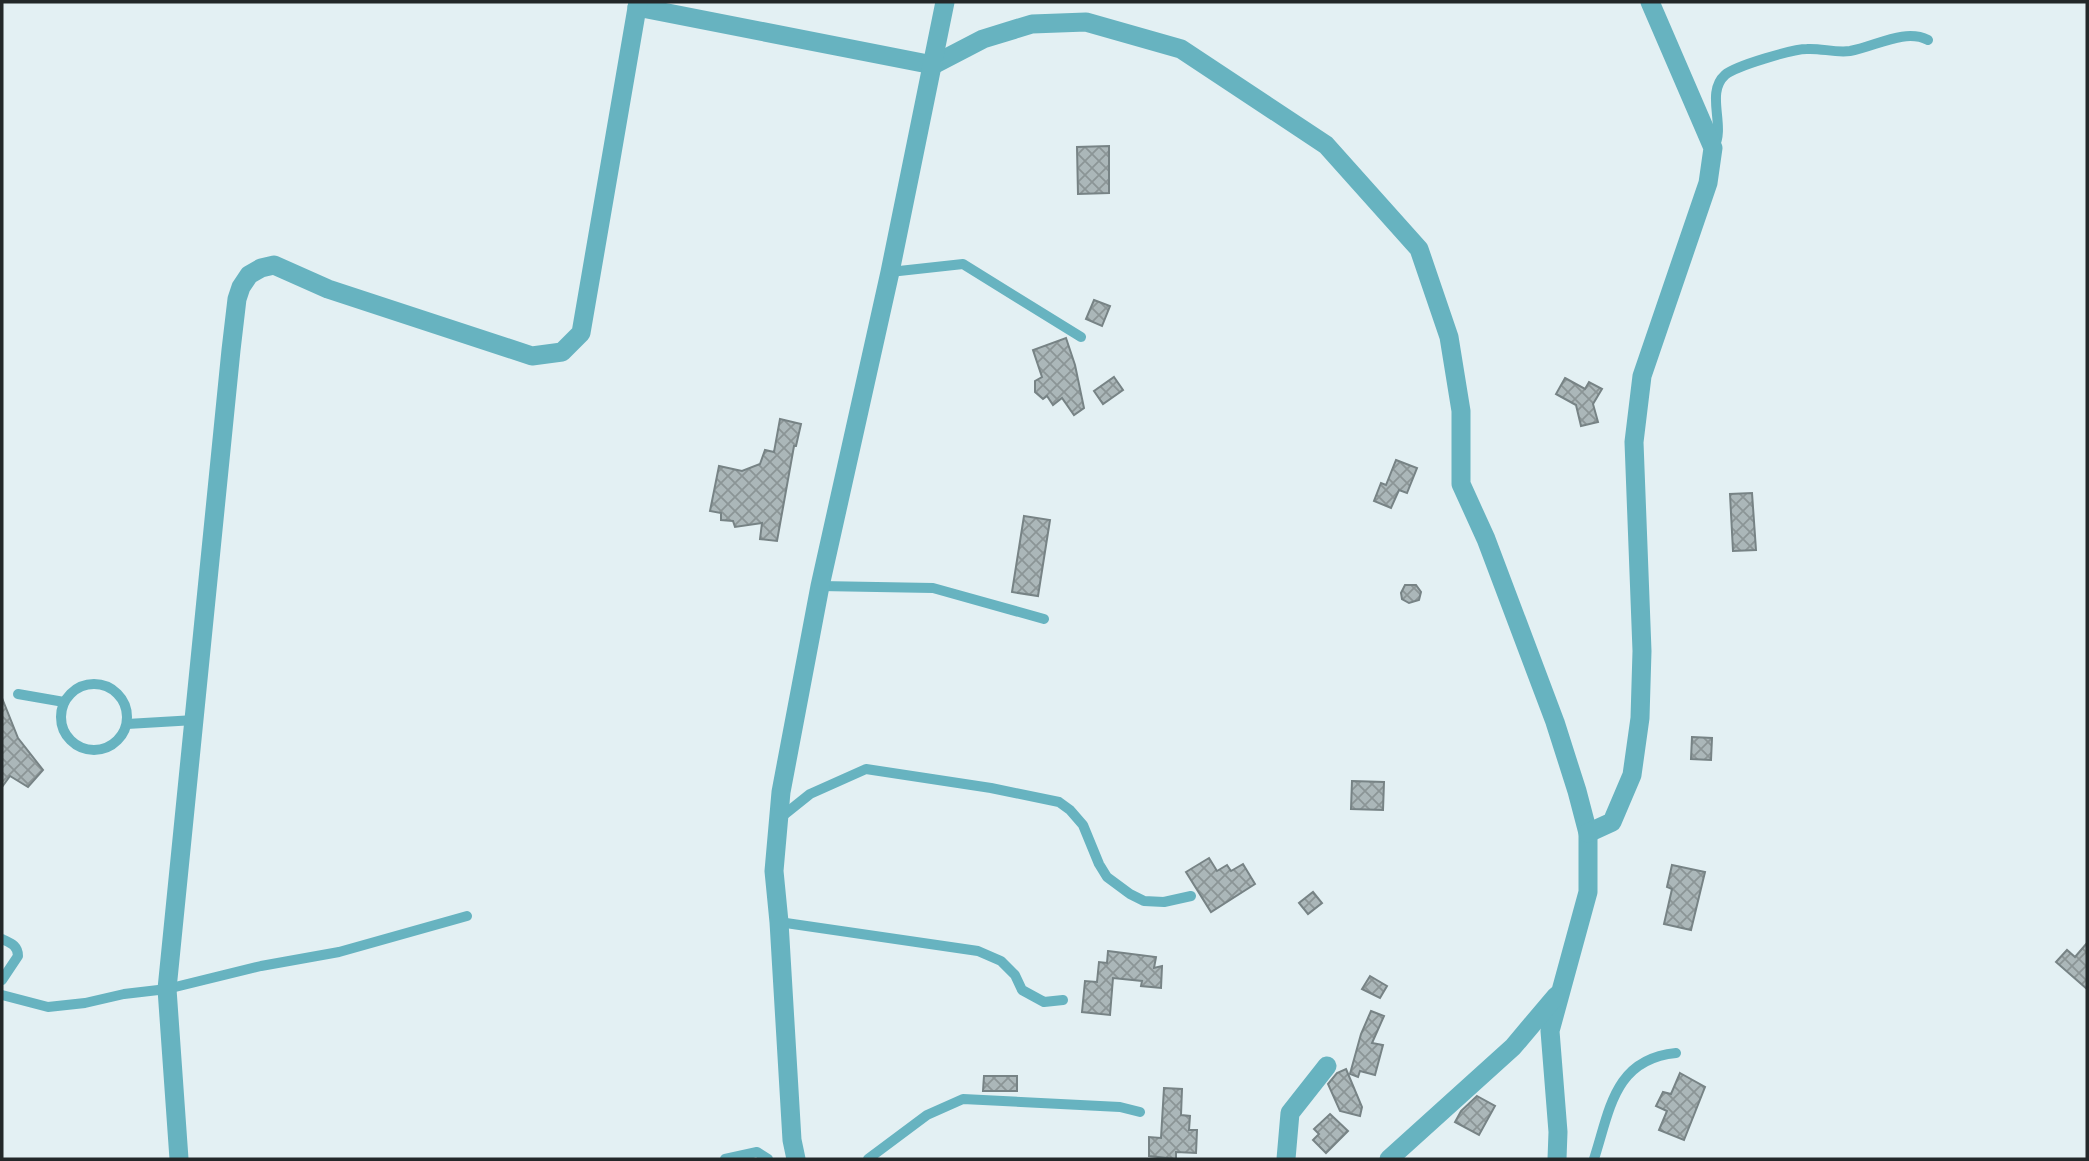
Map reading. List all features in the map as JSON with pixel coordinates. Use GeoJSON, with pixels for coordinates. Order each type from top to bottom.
{"type":"FeatureCollection","features":[{"type":"Feature","properties":{"kind":"street"},"geometry":{"type":"LineString","coordinates":[[796,1159],[792,1140],[774,871],[781,792],[820,586],[890,272],[945,2]]}},
{"type":"Feature","properties":{"kind":"street"},"geometry":{"type":"LineString","coordinates":[[1588,833],[1612,822],[1632,775],[1640,718],[1642,664],[1634,442],[1642,376],[1708,183],[1713,148],[1650,2]]}},
{"type":"Feature","properties":{"kind":"street"},"geometry":{"type":"LineString","coordinates":[[179,1159],[167,989],[237,299],[249,275],[274,265],[328,289],[532,356],[562,352],[581,333],[638,4],[933,65],[983,39],[1032,24],[1086,22],[1181,49],[1326,145],[1419,249],[1449,337],[1461,411],[1461,484],[1486,539],[1555,722],[1588,833],[1588,892],[1550,1031],[1558,1132],[1557,1159]]}},
{"type":"Feature","properties":{"kind":"street"},"geometry":{"type":"LineString","coordinates":[[1389,1159],[1513,1046],[1560,992]]}},
{"type":"Feature","properties":{"kind":"street"},"geometry":{"type":"LineString","coordinates":[[1286,1159],[1290,1114],[1326,1066]]}},
{"type":"Feature","properties":{"kind":"lane"},"geometry":{"type":"LineString","coordinates":[[1713,148],[1719,138],[1716,106],[1718,87],[1724,76],[1735,69],[1808,48],[1845,51],[1910,35],[1928,40]]}},
{"type":"Feature","properties":{"kind":"lane"},"geometry":{"type":"LineString","coordinates":[[890,272],[963,264],[1081,337]]}},
{"type":"Feature","properties":{"kind":"lane"},"geometry":{"type":"LineString","coordinates":[[820,586],[933,588],[1044,619]]}},
{"type":"Feature","properties":{"kind":"lane"},"geometry":{"type":"LineString","coordinates":[[98,684],[111,688],[121,697],[127,710],[127,723],[121,736],[110,746],[97,750],[83,748],[71,741],[63,730],[60,716],[64,702],[72,691],[84,685],[98,684]]}},
{"type":"Feature","properties":{"kind":"lane"},"geometry":{"type":"LineString","coordinates":[[18,694],[64,702]]}},
{"type":"Feature","properties":{"kind":"lane"},"geometry":{"type":"LineString","coordinates":[[127,723],[195,720]]}},
{"type":"Feature","properties":{"kind":"lane"},"geometry":{"type":"LineString","coordinates":[[779,819],[810,794],[866,769],[991,788],[1059,802],[1070,810],[1083,825],[1098,864],[1107,877],[1130,894],[1144,901],[1164,902],[1191,896]]}},
{"type":"Feature","properties":{"kind":"lane"},"geometry":{"type":"LineString","coordinates":[[2,995],[48,1007],[85,1003],[124,994],[167,989],[261,966],[339,951],[467,916]]}},
{"type":"Feature","properties":{"kind":"lane"},"geometry":{"type":"LineString","coordinates":[[779,922],[978,950],[1001,961],[1015,975],[1022,990],[1044,1002],[1063,1000]]}},
{"type":"Feature","properties":{"kind":"lane"},"geometry":{"type":"LineString","coordinates":[[2,939],[15,946],[18,956],[2,980]]}},
{"type":"Feature","properties":{"kind":"lane"},"geometry":{"type":"LineString","coordinates":[[1594,1159],[1618,1087],[1635,1067],[1657,1055],[1675,1053]]}},
{"type":"Feature","properties":{"kind":"lane"},"geometry":{"type":"LineString","coordinates":[[868,1159],[927,1115],[963,1099],[1120,1107],[1140,1112]]}},
{"type":"Feature","properties":{"kind":"lane"},"geometry":{"type":"LineString","coordinates":[[725,1159],[757,1152],[768,1159]]}},
{"type":"Feature","properties":{"kind":"building"},"geometry":{"type":"Polygon","coordinates":[[[1109,146],[1109,193],[1078,194],[1077,147],[1109,146]]]}},
{"type":"Feature","properties":{"kind":"building"},"geometry":{"type":"Polygon","coordinates":[[[1094,300],[1110,306],[1102,326],[1086,319],[1094,300]]]}},
{"type":"Feature","properties":{"kind":"building"},"geometry":{"type":"Polygon","coordinates":[[[1066,338],[1084,408],[1074,415],[1062,398],[1053,405],[1047,396],[1043,399],[1035,392],[1035,381],[1042,377],[1033,350],[1066,338]]]}},
{"type":"Feature","properties":{"kind":"building"},"geometry":{"type":"Polygon","coordinates":[[[1114,377],[1123,390],[1103,404],[1094,391],[1114,377]]]}},
{"type":"Feature","properties":{"kind":"building"},"geometry":{"type":"Polygon","coordinates":[[[1565,378],[1585,389],[1589,382],[1602,389],[1593,404],[1598,422],[1581,426],[1576,405],[1556,394],[1565,378]]]}},
{"type":"Feature","properties":{"kind":"building"},"geometry":{"type":"Polygon","coordinates":[[[780,419],[801,424],[794,446],[777,541],[760,539],[762,523],[735,527],[733,521],[721,520],[721,513],[710,511],[719,466],[742,471],[760,464],[765,450],[774,452],[780,419]]]}},
{"type":"Feature","properties":{"kind":"building"},"geometry":{"type":"Polygon","coordinates":[[[1396,460],[1417,468],[1407,493],[1399,490],[1391,508],[1374,501],[1381,483],[1386,485],[1396,460]]]}},
{"type":"Feature","properties":{"kind":"building"},"geometry":{"type":"Polygon","coordinates":[[[1752,493],[1756,550],[1733,551],[1730,494],[1752,493]]]}},
{"type":"Feature","properties":{"kind":"building"},"geometry":{"type":"Polygon","coordinates":[[[1024,516],[1050,520],[1038,596],[1012,592],[1024,516]]]}},
{"type":"Feature","properties":{"kind":"building"},"geometry":{"type":"Polygon","coordinates":[[[1405,585],[1416,585],[1421,592],[1419,600],[1409,603],[1402,599],[1401,593],[1405,585]]]}},
{"type":"Feature","properties":{"kind":"building"},"geometry":{"type":"Polygon","coordinates":[[[2,698],[18,738],[43,770],[28,787],[10,776],[2,787],[2,698]]]}},
{"type":"Feature","properties":{"kind":"building"},"geometry":{"type":"Polygon","coordinates":[[[1692,737],[1712,738],[1711,760],[1691,759],[1692,737]]]}},
{"type":"Feature","properties":{"kind":"building"},"geometry":{"type":"Polygon","coordinates":[[[1352,781],[1384,782],[1383,810],[1351,809],[1352,781]]]}},
{"type":"Feature","properties":{"kind":"building"},"geometry":{"type":"Polygon","coordinates":[[[1209,858],[1217,871],[1227,865],[1231,871],[1243,864],[1255,884],[1211,912],[1186,872],[1209,858]]]}},
{"type":"Feature","properties":{"kind":"building"},"geometry":{"type":"Polygon","coordinates":[[[1672,865],[1705,872],[1691,930],[1664,924],[1672,889],[1667,887],[1672,865]]]}},
{"type":"Feature","properties":{"kind":"building"},"geometry":{"type":"Polygon","coordinates":[[[1313,892],[1322,903],[1308,914],[1299,903],[1313,892]]]}},
{"type":"Feature","properties":{"kind":"building"},"geometry":{"type":"Polygon","coordinates":[[[2087,943],[2087,989],[2056,962],[2067,950],[2075,957],[2087,943]]]}},
{"type":"Feature","properties":{"kind":"building"},"geometry":{"type":"Polygon","coordinates":[[[1108,951],[1156,957],[1154,968],[1162,966],[1161,988],[1141,986],[1142,981],[1113,978],[1110,1015],[1082,1012],[1085,981],[1097,982],[1099,962],[1107,963],[1108,951]]]}},
{"type":"Feature","properties":{"kind":"building"},"geometry":{"type":"Polygon","coordinates":[[[1370,976],[1387,986],[1380,998],[1362,989],[1370,976]]]}},
{"type":"Feature","properties":{"kind":"building"},"geometry":{"type":"Polygon","coordinates":[[[1371,1011],[1384,1016],[1372,1043],[1383,1045],[1375,1075],[1360,1071],[1358,1077],[1350,1074],[1361,1034],[1371,1011]]]}},
{"type":"Feature","properties":{"kind":"building"},"geometry":{"type":"Polygon","coordinates":[[[1346,1069],[1362,1107],[1360,1116],[1340,1111],[1328,1084],[1337,1073],[1346,1069]]]}},
{"type":"Feature","properties":{"kind":"building"},"geometry":{"type":"Polygon","coordinates":[[[1680,1073],[1705,1087],[1684,1140],[1659,1130],[1667,1111],[1656,1106],[1663,1092],[1671,1094],[1680,1073]]]}},
{"type":"Feature","properties":{"kind":"building"},"geometry":{"type":"Polygon","coordinates":[[[984,1076],[1017,1076],[1017,1091],[983,1091],[984,1076]]]}},
{"type":"Feature","properties":{"kind":"building"},"geometry":{"type":"Polygon","coordinates":[[[1164,1088],[1182,1089],[1181,1115],[1190,1116],[1189,1130],[1197,1130],[1196,1153],[1176,1152],[1176,1159],[1149,1156],[1149,1137],[1161,1138],[1164,1088]]]}},
{"type":"Feature","properties":{"kind":"building"},"geometry":{"type":"Polygon","coordinates":[[[1477,1096],[1495,1106],[1479,1135],[1455,1122],[1461,1111],[1477,1096]]]}},
{"type":"Feature","properties":{"kind":"building"},"geometry":{"type":"Polygon","coordinates":[[[1330,1114],[1348,1131],[1326,1153],[1313,1140],[1319,1134],[1314,1129],[1330,1114]]]}}]}
